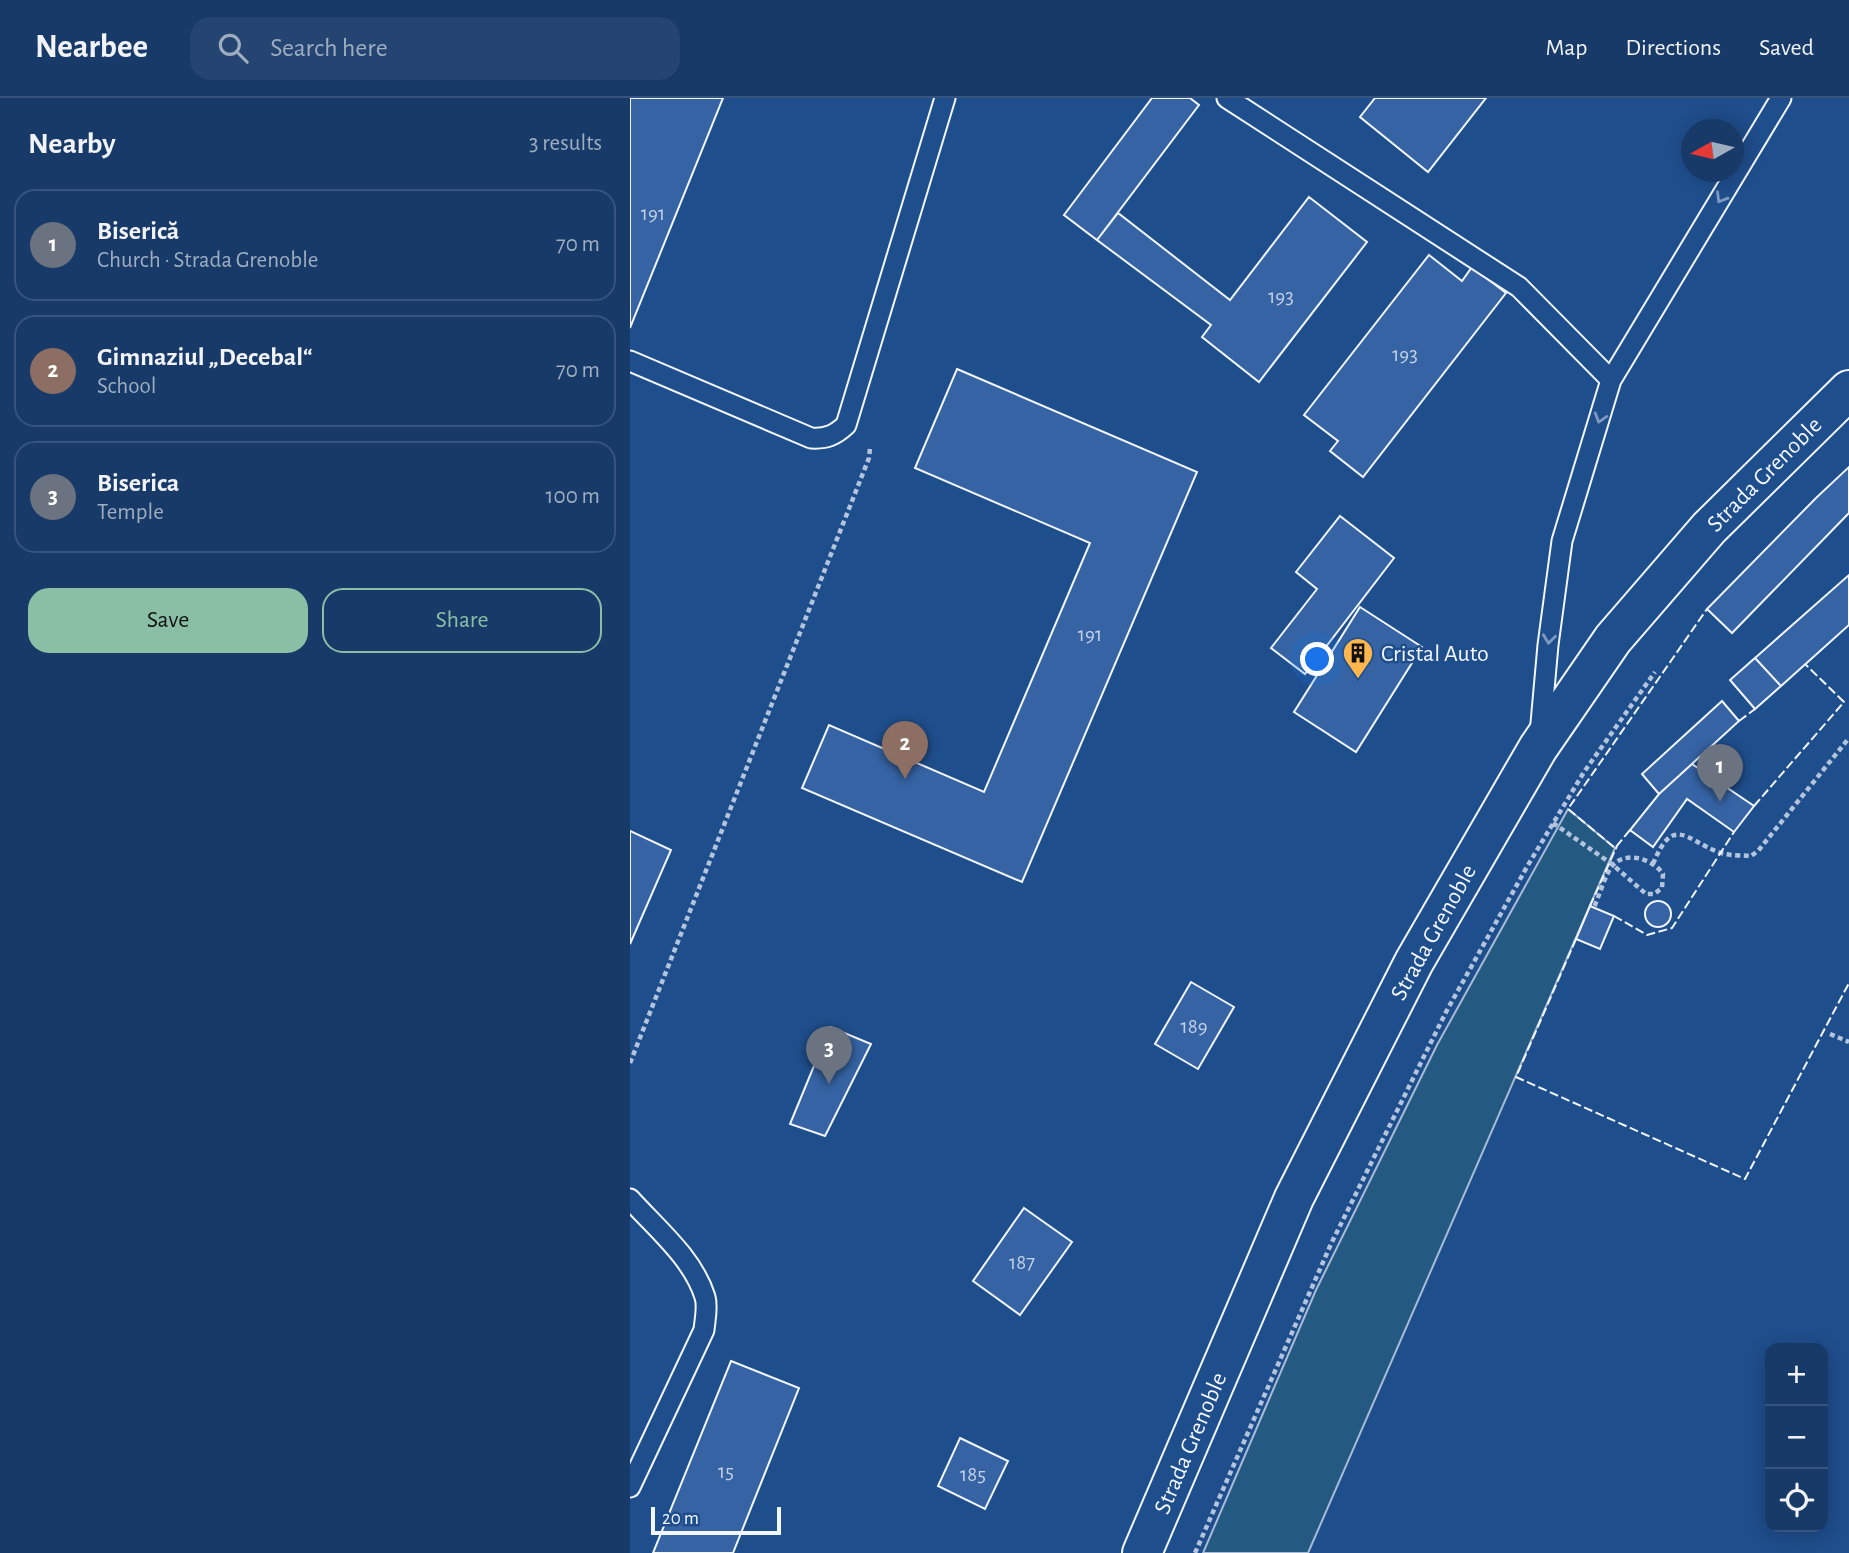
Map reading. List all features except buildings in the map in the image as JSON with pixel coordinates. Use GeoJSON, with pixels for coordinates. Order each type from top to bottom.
{"type":"FeatureCollection","features":[{"type":"Feature","properties":{"kind":"main road","name":"Strada Grenoble"},"geometry":{"type":"LineString","coordinates":[[1142,1553],[1294,1198],[1414,962],[1538,748],[1613,639],[1709,528],[1849,390]]}},
{"type":"Feature","properties":{"kind":"lane"},"geometry":{"type":"LineString","coordinates":[[630,361],[811,438],[825,439],[837,433],[846,425],[945,98]]}},
{"type":"Feature","properties":{"kind":"lane"},"geometry":{"type":"LineString","coordinates":[[1227,98],[1519,287],[1611,380]]}},
{"type":"Feature","properties":{"kind":"lane"},"geometry":{"type":"LineString","coordinates":[[1538,748],[1562,541],[1611,380],[1781,98]]}},
{"type":"Feature","properties":{"kind":"lane"},"geometry":{"type":"LineString","coordinates":[[630,1199],[691,1267],[705,1299],[706,1314],[704,1330],[630,1488]]}},
{"type":"Feature","properties":{"kind":"path"},"geometry":{"type":"LineString","coordinates":[[630,1063],[869,458],[871,436]]}},
{"type":"Feature","properties":{"kind":"path"},"geometry":{"type":"LineString","coordinates":[[1195,1553],[1325,1257],[1446,1012],[1584,772],[1655,672]]}},
{"type":"Feature","properties":{"kind":"path"},"geometry":{"type":"LineString","coordinates":[[1653,864],[1660,847],[1669,838],[1679,834],[1702,842],[1721,853],[1751,856],[1758,851],[1849,738]]}},
{"type":"Feature","properties":{"kind":"path"},"geometry":{"type":"LineString","coordinates":[[1553,823],[1613,865],[1646,894],[1654,894],[1662,888],[1663,874],[1653,864],[1638,858],[1626,858],[1613,865],[1594,907]]}},
{"type":"Feature","properties":{"kind":"path"},"geometry":{"type":"LineString","coordinates":[[1830,1034],[1849,1042]]}},
{"type":"Feature","properties":{"kind":"shaded area"},"geometry":{"type":"Polygon","coordinates":[[[1568,809],[1615,848],[1308,1553],[1203,1553],[1316,1290],[1437,1045],[1568,809]]]}},
{"type":"Feature","properties":{"kind":"fence"},"geometry":{"type":"LineString","coordinates":[[1630,830],[1615,848],[1568,809],[1707,609]]}},
{"type":"Feature","properties":{"kind":"fence"},"geometry":{"type":"LineString","coordinates":[[1754,806],[1844,702],[1805,664]]}},
{"type":"Feature","properties":{"kind":"fence"},"geometry":{"type":"LineString","coordinates":[[1739,721],[1755,709]]}},
{"type":"Feature","properties":{"kind":"fence"},"geometry":{"type":"LineString","coordinates":[[1614,916],[1647,935],[1672,928],[1734,832]]}},
{"type":"Feature","properties":{"kind":"fence"},"geometry":{"type":"LineString","coordinates":[[1590,906],[1617,846]]}},
{"type":"Feature","properties":{"kind":"fence"},"geometry":{"type":"LineString","coordinates":[[1576,939],[1516,1077],[1745,1179],[1849,983]]}},
{"type":"Feature","properties":{"kind":"place","name":"Cristal Auto"},"geometry":{"type":"Point","coordinates":[1358,680]}},
{"type":"Feature","properties":{"kind":"place","name":"Gimnaziul „Decebal“"},"geometry":{"type":"Point","coordinates":[905,779]}},
{"type":"Feature","properties":{"kind":"place","name":"Biserică"},"geometry":{"type":"Point","coordinates":[1720,802]}},
{"type":"Feature","properties":{"kind":"place","name":"Biserica"},"geometry":{"type":"Point","coordinates":[829,1084]}}]}
